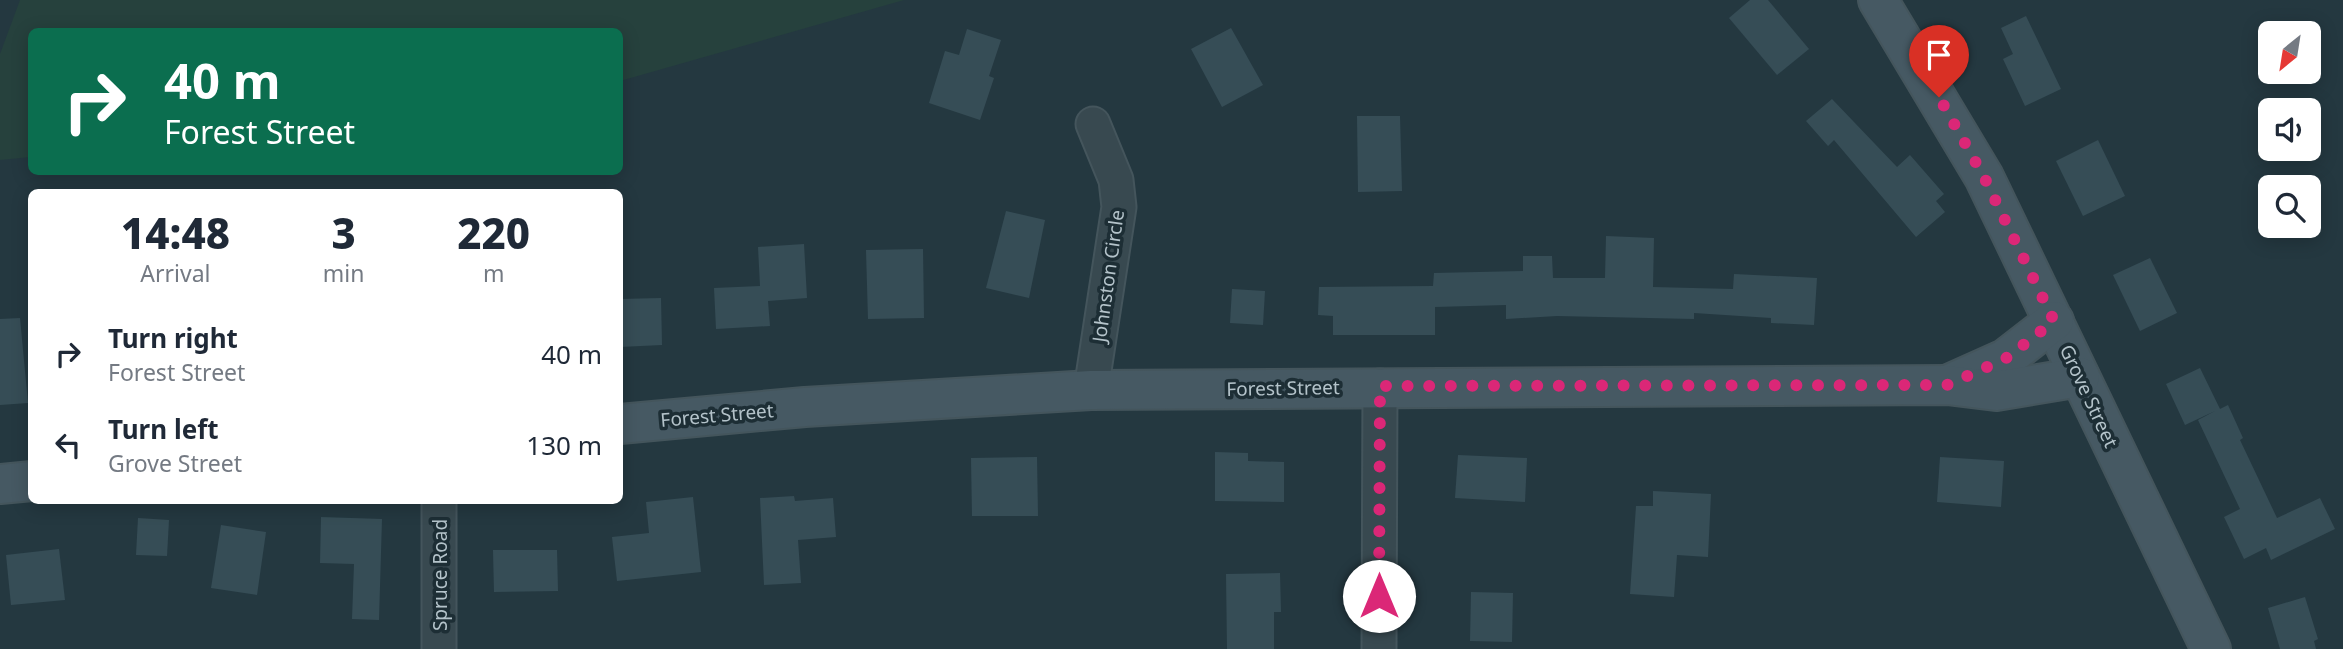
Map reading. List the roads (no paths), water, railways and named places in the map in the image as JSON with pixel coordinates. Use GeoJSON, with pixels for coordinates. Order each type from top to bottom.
{"type":"FeatureCollection","features":[{"type":"Feature","properties":{"kind":"street","name":"Grove Street"},"geometry":{"type":"LineString","coordinates":[[1878,0],[1984,177],[2211,649]]}},
{"type":"Feature","properties":{"kind":"street","name":"Johnston Circle"},"geometry":{"type":"LineString","coordinates":[[1091,390],[1119,207],[1116,180],[1093,124]]}},
{"type":"Feature","properties":{"kind":"street","name":"Forest Street"},"geometry":{"type":"LineString","coordinates":[[1947,385],[2005,359],[2054,321]]}},
{"type":"Feature","properties":{"kind":"street","name":"Forest Street"},"geometry":{"type":"LineString","coordinates":[[623,424],[805,407],[1091,390],[1380,386],[1947,385],[1996,391],[2080,377]]}},
{"type":"Feature","properties":{"kind":"street"},"geometry":{"type":"LineString","coordinates":[[1379,649],[1380,386]]}},
{"type":"Feature","properties":{"kind":"street"},"geometry":{"type":"LineString","coordinates":[[0,484],[28,481]]}},
{"type":"Feature","properties":{"kind":"street","name":"Spruce Road"},"geometry":{"type":"LineString","coordinates":[[439,504],[439,649]]}}]}
